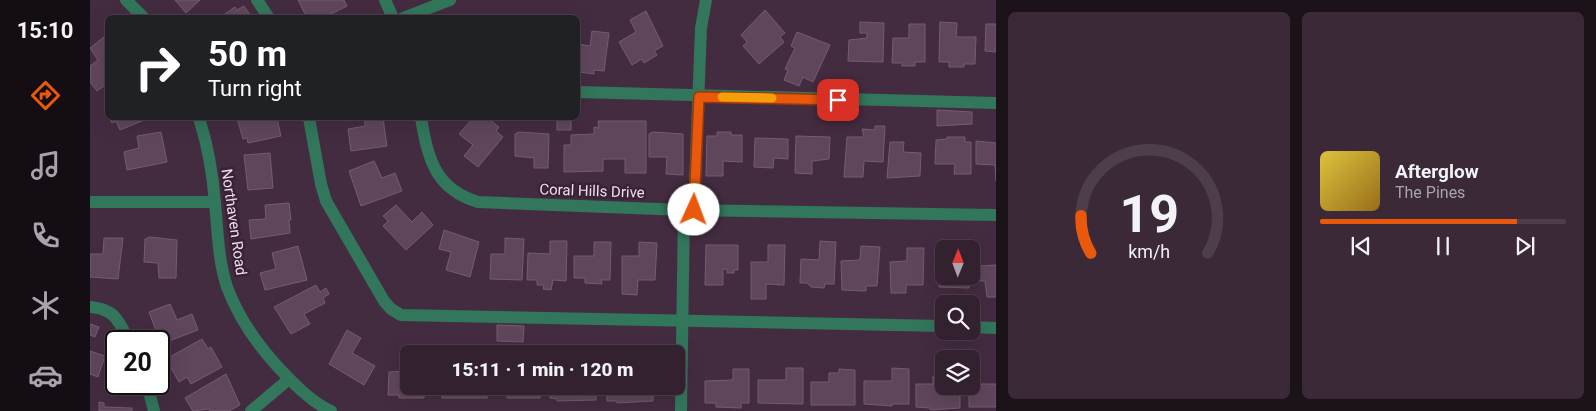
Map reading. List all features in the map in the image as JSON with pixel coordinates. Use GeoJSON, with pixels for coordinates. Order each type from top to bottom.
{"type":"FeatureCollection","features":[{"type":"Feature","properties":{"kind":"street"},"geometry":{"type":"LineString","coordinates":[[126,0],[141,15]]}},
{"type":"Feature","properties":{"kind":"street"},"geometry":{"type":"LineString","coordinates":[[257,0],[267,15]]}},
{"type":"Feature","properties":{"kind":"street"},"geometry":{"type":"LineString","coordinates":[[385,0],[392,15]]}},
{"type":"Feature","properties":{"kind":"street"},"geometry":{"type":"LineString","coordinates":[[410,15],[450,0]]}},
{"type":"Feature","properties":{"kind":"street"},"geometry":{"type":"LineString","coordinates":[[681,411],[683,321],[689,210],[699,97],[701,28],[706,0]]}},
{"type":"Feature","properties":{"kind":"street"},"geometry":{"type":"LineString","coordinates":[[580,92],[699,97],[996,103]]}},
{"type":"Feature","properties":{"kind":"street","name":"Northaven Road"},"geometry":{"type":"LineString","coordinates":[[200,120],[207,143],[215,202],[218,248],[227,287],[239,313],[259,346],[289,379],[331,411]]}},
{"type":"Feature","properties":{"kind":"street"},"geometry":{"type":"LineString","coordinates":[[309,120],[326,201],[375,288],[391,309],[401,315],[935,326]]}},
{"type":"Feature","properties":{"kind":"street","name":"Coral Hills Drive"},"geometry":{"type":"LineString","coordinates":[[421,120],[432,163],[445,185],[462,197],[496,204],[689,210],[996,215]]}},
{"type":"Feature","properties":{"kind":"street"},"geometry":{"type":"LineString","coordinates":[[90,202],[215,202]]}},
{"type":"Feature","properties":{"kind":"street"},"geometry":{"type":"LineString","coordinates":[[90,306],[106,308],[119,322],[123,330]]}},
{"type":"Feature","properties":{"kind":"street"},"geometry":{"type":"LineString","coordinates":[[980,327],[996,328]]}},
{"type":"Feature","properties":{"kind":"street"},"geometry":{"type":"LineString","coordinates":[[251,411],[289,379]]}},
{"type":"Feature","properties":{"kind":"street"},"geometry":{"type":"LineString","coordinates":[[150,395],[154,411]]}},
{"type":"Feature","properties":{"kind":"building"},"geometry":{"type":"Polygon","coordinates":[[[175,0],[200,0],[186,13],[175,0]]]}},
{"type":"Feature","properties":{"kind":"building"},"geometry":{"type":"Polygon","coordinates":[[[298,0],[344,0],[347,6],[329,15],[306,15],[298,0]]]}},
{"type":"Feature","properties":{"kind":"building"},"geometry":{"type":"Polygon","coordinates":[[[244,6],[250,15],[223,15],[235,7],[237,10],[244,6]]]}},
{"type":"Feature","properties":{"kind":"building"},"geometry":{"type":"Polygon","coordinates":[[[765,10],[785,33],[780,37],[784,42],[759,64],[743,46],[747,42],[741,35],[765,10]]]}},
{"type":"Feature","properties":{"kind":"building"},"geometry":{"type":"Polygon","coordinates":[[[646,11],[663,46],[654,51],[657,55],[644,63],[642,59],[632,65],[619,42],[636,32],[630,20],[646,11]]]}},
{"type":"Feature","properties":{"kind":"building"},"geometry":{"type":"Polygon","coordinates":[[[860,22],[884,23],[883,62],[848,61],[849,40],[867,38],[867,33],[860,33],[860,22]]]}},
{"type":"Feature","properties":{"kind":"building"},"geometry":{"type":"Polygon","coordinates":[[[940,22],[957,23],[956,37],[976,37],[975,64],[964,64],[964,67],[949,67],[949,62],[939,62],[940,22]]]}},
{"type":"Feature","properties":{"kind":"building"},"geometry":{"type":"Polygon","coordinates":[[[909,24],[925,24],[925,62],[915,62],[915,66],[902,66],[902,63],[892,63],[893,38],[909,38],[909,24]]]}},
{"type":"Feature","properties":{"kind":"building"},"geometry":{"type":"Polygon","coordinates":[[[986,24],[996,24],[996,52],[985,51],[986,24]]]}},
{"type":"Feature","properties":{"kind":"building"},"geometry":{"type":"Polygon","coordinates":[[[592,31],[609,33],[604,71],[594,70],[594,74],[580,72],[580,44],[590,46],[592,31]]]}},
{"type":"Feature","properties":{"kind":"building"},"geometry":{"type":"Polygon","coordinates":[[[797,32],[830,45],[813,82],[803,77],[799,86],[784,80],[788,70],[785,69],[795,48],[791,46],[797,32]]]}},
{"type":"Feature","properties":{"kind":"building"},"geometry":{"type":"Polygon","coordinates":[[[105,38],[105,85],[97,91],[90,82],[90,66],[98,60],[90,48],[105,38]]]}},
{"type":"Feature","properties":{"kind":"building"},"geometry":{"type":"Polygon","coordinates":[[[937,110],[972,112],[972,124],[937,126],[937,110]]]}},
{"type":"Feature","properties":{"kind":"building"},"geometry":{"type":"Polygon","coordinates":[[[111,120],[144,120],[120,130],[116,121],[112,123],[111,120]]]}},
{"type":"Feature","properties":{"kind":"building"},"geometry":{"type":"Polygon","coordinates":[[[238,120],[277,120],[281,136],[248,143],[247,138],[243,139],[238,120]]]}},
{"type":"Feature","properties":{"kind":"building"},"geometry":{"type":"Polygon","coordinates":[[[365,120],[383,120],[387,146],[351,151],[348,129],[365,126],[365,120]]]}},
{"type":"Feature","properties":{"kind":"building"},"geometry":{"type":"Polygon","coordinates":[[[471,120],[490,120],[499,127],[496,131],[503,137],[478,167],[464,156],[473,145],[459,134],[471,120]]]}},
{"type":"Feature","properties":{"kind":"building"},"geometry":{"type":"Polygon","coordinates":[[[557,120],[571,120],[571,130],[557,130],[557,120]]]}},
{"type":"Feature","properties":{"kind":"building"},"geometry":{"type":"Polygon","coordinates":[[[598,121],[646,121],[646,173],[625,173],[625,159],[603,159],[603,171],[564,172],[564,145],[571,145],[571,135],[594,134],[594,127],[599,128],[598,121]]]}},
{"type":"Feature","properties":{"kind":"building"},"geometry":{"type":"Polygon","coordinates":[[[875,126],[885,126],[883,162],[864,161],[863,177],[844,177],[847,137],[864,137],[862,129],[875,130],[875,126]]]}},
{"type":"Feature","properties":{"kind":"building"},"geometry":{"type":"Polygon","coordinates":[[[161,132],[167,162],[127,170],[124,152],[139,148],[137,136],[161,132]]]}},
{"type":"Feature","properties":{"kind":"building"},"geometry":{"type":"Polygon","coordinates":[[[519,132],[549,134],[548,168],[534,168],[534,158],[515,156],[515,134],[519,132]]]}},
{"type":"Feature","properties":{"kind":"building"},"geometry":{"type":"Polygon","coordinates":[[[653,132],[683,134],[683,175],[666,174],[667,157],[649,157],[649,134],[653,132]]]}},
{"type":"Feature","properties":{"kind":"building"},"geometry":{"type":"Polygon","coordinates":[[[717,132],[731,132],[731,135],[742,135],[742,162],[723,161],[723,176],[706,176],[707,136],[717,136],[717,132]]]}},
{"type":"Feature","properties":{"kind":"building"},"geometry":{"type":"Polygon","coordinates":[[[796,136],[830,137],[829,159],[812,161],[812,174],[795,173],[796,136]]]}},
{"type":"Feature","properties":{"kind":"building"},"geometry":{"type":"Polygon","coordinates":[[[947,137],[965,137],[965,142],[971,142],[971,174],[954,174],[955,164],[935,164],[936,140],[947,139],[947,137]]]}},
{"type":"Feature","properties":{"kind":"building"},"geometry":{"type":"Polygon","coordinates":[[[755,138],[788,139],[788,159],[774,158],[773,168],[754,167],[755,138]]]}},
{"type":"Feature","properties":{"kind":"building"},"geometry":{"type":"Polygon","coordinates":[[[976,141],[996,143],[996,181],[995,165],[976,164],[976,141]]]}},
{"type":"Feature","properties":{"kind":"building"},"geometry":{"type":"Polygon","coordinates":[[[890,142],[904,142],[903,152],[921,153],[920,176],[887,178],[890,142]]]}},
{"type":"Feature","properties":{"kind":"building"},"geometry":{"type":"Polygon","coordinates":[[[270,153],[273,188],[248,190],[244,155],[270,153]]]}},
{"type":"Feature","properties":{"kind":"building"},"geometry":{"type":"Polygon","coordinates":[[[374,161],[382,178],[395,173],[402,191],[361,206],[349,171],[374,161]]]}},
{"type":"Feature","properties":{"kind":"building"},"geometry":{"type":"Polygon","coordinates":[[[289,203],[290,233],[251,239],[249,220],[266,219],[265,205],[289,203]]]}},
{"type":"Feature","properties":{"kind":"building"},"geometry":{"type":"Polygon","coordinates":[[[396,205],[412,222],[422,212],[433,225],[406,250],[383,226],[388,221],[383,216],[396,205]]]}},
{"type":"Feature","properties":{"kind":"building"},"geometry":{"type":"Polygon","coordinates":[[[444,230],[479,242],[470,277],[446,270],[451,252],[439,249],[444,230]]]}},
{"type":"Feature","properties":{"kind":"building"},"geometry":{"type":"Polygon","coordinates":[[[150,237],[177,240],[176,278],[159,278],[158,263],[144,262],[145,239],[150,237]]]}},
{"type":"Feature","properties":{"kind":"building"},"geometry":{"type":"Polygon","coordinates":[[[104,238],[123,238],[118,279],[90,277],[90,254],[103,254],[104,238]]]}},
{"type":"Feature","properties":{"kind":"building"},"geometry":{"type":"Polygon","coordinates":[[[505,238],[524,239],[522,280],[490,279],[491,254],[505,254],[505,238]]]}},
{"type":"Feature","properties":{"kind":"building"},"geometry":{"type":"Polygon","coordinates":[[[550,241],[567,241],[566,281],[553,280],[551,290],[543,289],[544,285],[537,285],[537,280],[527,280],[528,253],[550,254],[550,241]]]}},
{"type":"Feature","properties":{"kind":"building"},"geometry":{"type":"Polygon","coordinates":[[[820,241],[836,242],[834,284],[825,284],[824,288],[811,287],[807,283],[800,283],[801,259],[819,260],[820,241]]]}},
{"type":"Feature","properties":{"kind":"building"},"geometry":{"type":"Polygon","coordinates":[[[594,242],[611,242],[610,280],[601,280],[602,284],[585,283],[585,278],[574,278],[574,256],[594,256],[594,242]]]}},
{"type":"Feature","properties":{"kind":"building"},"geometry":{"type":"Polygon","coordinates":[[[639,242],[657,243],[655,280],[638,280],[637,295],[622,294],[622,256],[639,256],[639,242]]]}},
{"type":"Feature","properties":{"kind":"building"},"geometry":{"type":"Polygon","coordinates":[[[706,245],[738,245],[738,270],[734,270],[734,273],[727,273],[727,269],[723,269],[723,285],[705,285],[706,245]]]}},
{"type":"Feature","properties":{"kind":"building"},"geometry":{"type":"Polygon","coordinates":[[[768,245],[785,245],[784,285],[766,284],[766,299],[751,299],[751,262],[768,262],[768,245]]]}},
{"type":"Feature","properties":{"kind":"building"},"geometry":{"type":"Polygon","coordinates":[[[298,246],[307,280],[265,290],[260,273],[276,269],[272,253],[298,246]]]}},
{"type":"Feature","properties":{"kind":"building"},"geometry":{"type":"Polygon","coordinates":[[[861,246],[880,247],[877,286],[866,286],[866,291],[842,290],[841,261],[860,260],[861,246]]]}},
{"type":"Feature","properties":{"kind":"building"},"geometry":{"type":"Polygon","coordinates":[[[907,248],[924,248],[923,285],[906,285],[906,293],[891,293],[890,262],[907,261],[907,248]]]}},
{"type":"Feature","properties":{"kind":"building"},"geometry":{"type":"Polygon","coordinates":[[[996,265],[996,297],[987,297],[985,281],[980,281],[980,266],[996,265]]]}},
{"type":"Feature","properties":{"kind":"building"},"geometry":{"type":"Polygon","coordinates":[[[316,285],[320,292],[326,288],[329,294],[323,298],[325,303],[304,314],[310,324],[291,334],[274,307],[316,285]]]}},
{"type":"Feature","properties":{"kind":"building"},"geometry":{"type":"Polygon","coordinates":[[[939,285],[969,285],[969,288],[939,287],[939,285]]]}},
{"type":"Feature","properties":{"kind":"building"},"geometry":{"type":"Polygon","coordinates":[[[170,304],[177,320],[192,314],[198,330],[170,341],[170,330],[156,330],[149,312],[170,304]]]}},
{"type":"Feature","properties":{"kind":"building"},"geometry":{"type":"Polygon","coordinates":[[[90,324],[99,327],[95,337],[90,335],[90,324]]]}},
{"type":"Feature","properties":{"kind":"building"},"geometry":{"type":"Polygon","coordinates":[[[497,325],[524,326],[523,342],[497,341],[497,325]]]}},
{"type":"Feature","properties":{"kind":"building"},"geometry":{"type":"Polygon","coordinates":[[[347,330],[361,338],[352,353],[375,366],[364,385],[329,364],[347,330]]]}},
{"type":"Feature","properties":{"kind":"building"},"geometry":{"type":"Polygon","coordinates":[[[202,339],[208,349],[211,347],[222,367],[191,384],[187,377],[179,382],[170,366],[170,357],[202,339]]]}},
{"type":"Feature","properties":{"kind":"building"},"geometry":{"type":"Polygon","coordinates":[[[90,351],[105,356],[98,377],[90,374],[90,351]]]}},
{"type":"Feature","properties":{"kind":"building"},"geometry":{"type":"Polygon","coordinates":[[[786,368],[803,368],[803,404],[758,403],[758,380],[786,380],[786,368]]]}},
{"type":"Feature","properties":{"kind":"building"},"geometry":{"type":"Polygon","coordinates":[[[892,368],[909,369],[909,404],[892,404],[892,406],[864,404],[864,381],[892,381],[892,368]]]}},
{"type":"Feature","properties":{"kind":"building"},"geometry":{"type":"Polygon","coordinates":[[[733,369],[749,369],[749,403],[741,403],[741,408],[716,407],[716,403],[705,403],[705,381],[733,380],[733,369]]]}},
{"type":"Feature","properties":{"kind":"building"},"geometry":{"type":"Polygon","coordinates":[[[839,369],[855,370],[855,405],[811,405],[811,382],[829,382],[829,373],[839,373],[839,369]]]}},
{"type":"Feature","properties":{"kind":"building"},"geometry":{"type":"Polygon","coordinates":[[[400,371],[400,395],[424,395],[424,398],[399,398],[399,395],[388,395],[389,372],[400,371]]]}},
{"type":"Feature","properties":{"kind":"building"},"geometry":{"type":"Polygon","coordinates":[[[226,374],[240,405],[229,411],[210,411],[209,409],[193,411],[185,398],[226,374]]]}},
{"type":"Feature","properties":{"kind":"building"},"geometry":{"type":"Polygon","coordinates":[[[933,376],[935,376],[935,395],[960,395],[960,408],[930,410],[930,408],[916,407],[916,384],[933,384],[933,376]]]}},
{"type":"Feature","properties":{"kind":"building"},"geometry":{"type":"Polygon","coordinates":[[[980,384],[996,384],[996,407],[969,407],[969,395],[980,395],[980,384]]]}},
{"type":"Feature","properties":{"kind":"building"},"geometry":{"type":"Polygon","coordinates":[[[442,395],[487,395],[487,398],[442,398],[442,395]]]}},
{"type":"Feature","properties":{"kind":"building"},"geometry":{"type":"Polygon","coordinates":[[[507,395],[540,395],[540,398],[507,398],[507,395]]]}},
{"type":"Feature","properties":{"kind":"building"},"geometry":{"type":"Polygon","coordinates":[[[550,395],[596,395],[596,400],[557,401],[557,399],[550,398],[550,395]]]}},
{"type":"Feature","properties":{"kind":"building"},"geometry":{"type":"Polygon","coordinates":[[[607,395],[653,395],[653,401],[617,403],[617,401],[607,401],[607,395]]]}},
{"type":"Feature","properties":{"kind":"building"},"geometry":{"type":"Polygon","coordinates":[[[99,402],[104,403],[104,407],[132,408],[132,411],[99,411],[99,402]]]}},
{"type":"Feature","properties":{"kind":"slow traffic"},"geometry":{"type":"LineString","coordinates":[[722,97],[772,98]]}},
{"type":"Feature","properties":{"kind":"route"},"geometry":{"type":"LineString","coordinates":[[694,210],[699,97],[838,100]]}}]}
